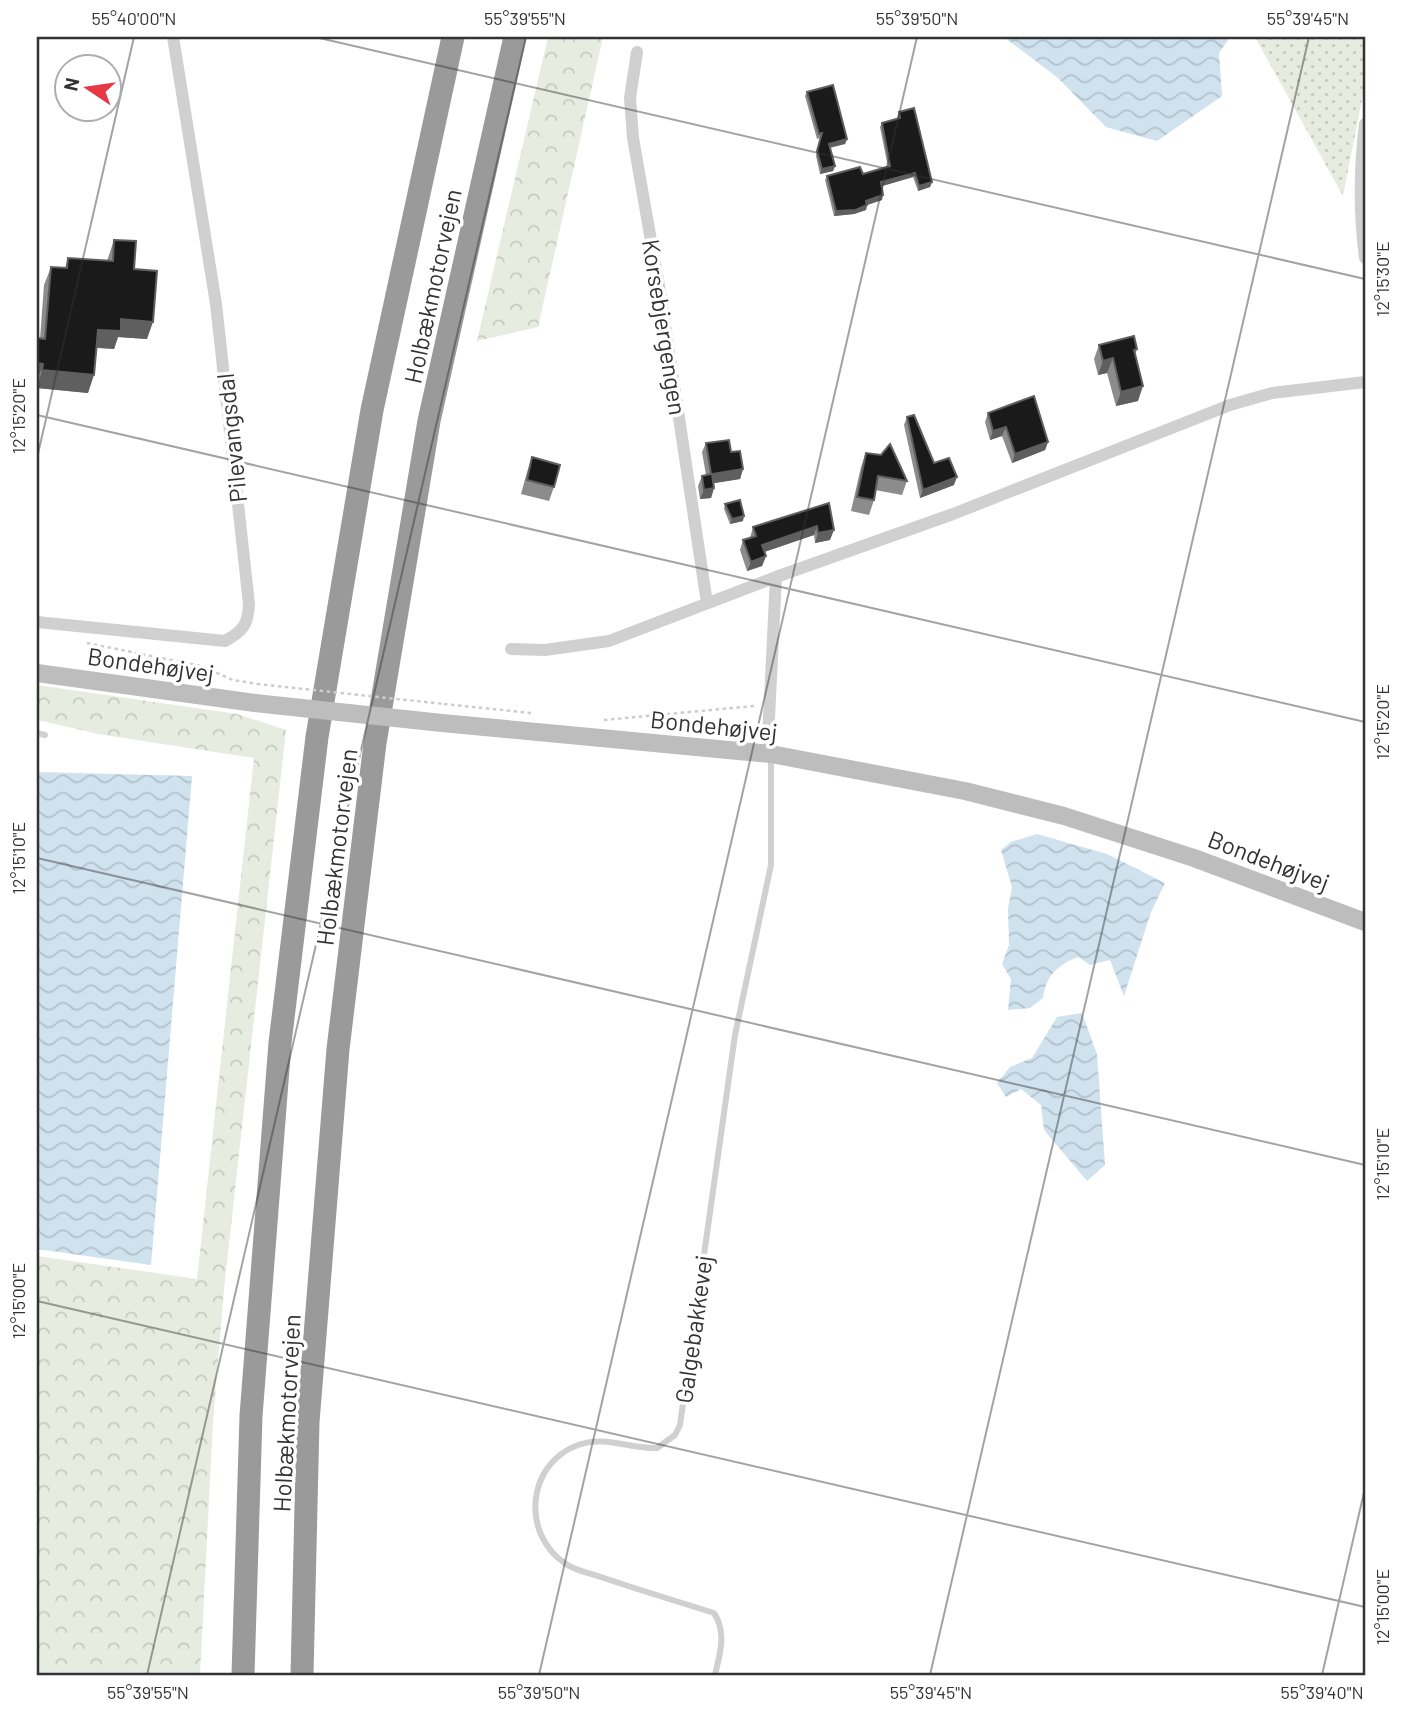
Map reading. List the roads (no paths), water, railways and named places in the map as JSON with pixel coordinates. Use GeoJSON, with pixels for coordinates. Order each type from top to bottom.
{"type":"FeatureCollection","features":[{"type":"Feature","properties":{"kind":"highway","name":"Holbækmotorvejen"},"geometry":{"type":"LineString","coordinates":[[243,1675],[250,1416],[280,1043],[317,737],[372,410],[453,37]]}},
{"type":"Feature","properties":{"kind":"highway","name":"Holbækmotorvejen"},"geometry":{"type":"LineString","coordinates":[[302,1675],[309,1408],[338,1049],[375,743],[429,421],[516,37]]}},
{"type":"Feature","properties":{"kind":"street","name":"Pilevangsdal"},"geometry":{"type":"LineString","coordinates":[[37,622],[225,641],[240,633],[248,622],[249,604],[216,303],[173,37]]}},
{"type":"Feature","properties":{"kind":"street","name":"Korsebjergengen"},"geometry":{"type":"LineString","coordinates":[[637,52],[630,98],[633,138],[661,299],[707,603]]}},
{"type":"Feature","properties":{"kind":"street"},"geometry":{"type":"LineString","coordinates":[[1365,124],[1358,172],[1359,211],[1365,258]]}},
{"type":"Feature","properties":{"kind":"street"},"geometry":{"type":"LineString","coordinates":[[511,649],[545,650],[609,641],[776,577],[899,535],[1230,405],[1272,393],[1365,382]]}},
{"type":"Feature","properties":{"kind":"street"},"geometry":{"type":"LineString","coordinates":[[771,754],[776,577]]}},
{"type":"Feature","properties":{"kind":"street","name":"Bondehøjvej"},"geometry":{"type":"LineString","coordinates":[[37,673],[255,703],[771,754],[965,791],[1065,816],[1194,858],[1365,922]]}},
{"type":"Feature","properties":{"kind":"lane"},"geometry":{"type":"LineString","coordinates":[[37,733],[45,735]]}},
{"type":"Feature","properties":{"kind":"lane","name":"Galgebakkevej"},"geometry":{"type":"LineString","coordinates":[[715,1675],[723,1637],[721,1623],[714,1613],[567,1565],[543,1544],[534,1516],[537,1486],[552,1461],[564,1451],[579,1445],[608,1440],[657,1448],[676,1435],[680,1425],[735,1035],[771,865],[771,754]]}},
{"type":"Feature","properties":{"kind":"water"},"geometry":{"type":"Polygon","coordinates":[[[1004,37],[1230,37],[1219,53],[1222,96],[1157,141],[1106,127],[1058,78],[1004,37]]]}},
{"type":"Feature","properties":{"kind":"water"},"geometry":{"type":"Polygon","coordinates":[[[37,772],[192,776],[151,1265],[37,1249],[37,772]]]}},
{"type":"Feature","properties":{"kind":"water"},"geometry":{"type":"Polygon","coordinates":[[[1037,834],[1107,854],[1165,883],[1151,912],[1124,996],[1110,960],[1090,965],[1078,957],[1054,972],[1047,983],[1043,998],[1030,1008],[1008,1010],[1011,979],[1002,964],[1009,945],[1008,909],[1012,887],[1001,850],[1011,842],[1037,834]]]}},
{"type":"Feature","properties":{"kind":"water"},"geometry":{"type":"Polygon","coordinates":[[[1082,1013],[1097,1054],[1105,1165],[1087,1181],[1044,1130],[1041,1105],[1021,1089],[1006,1097],[997,1083],[1010,1067],[1032,1058],[1057,1017],[1082,1013]]]}}]}
